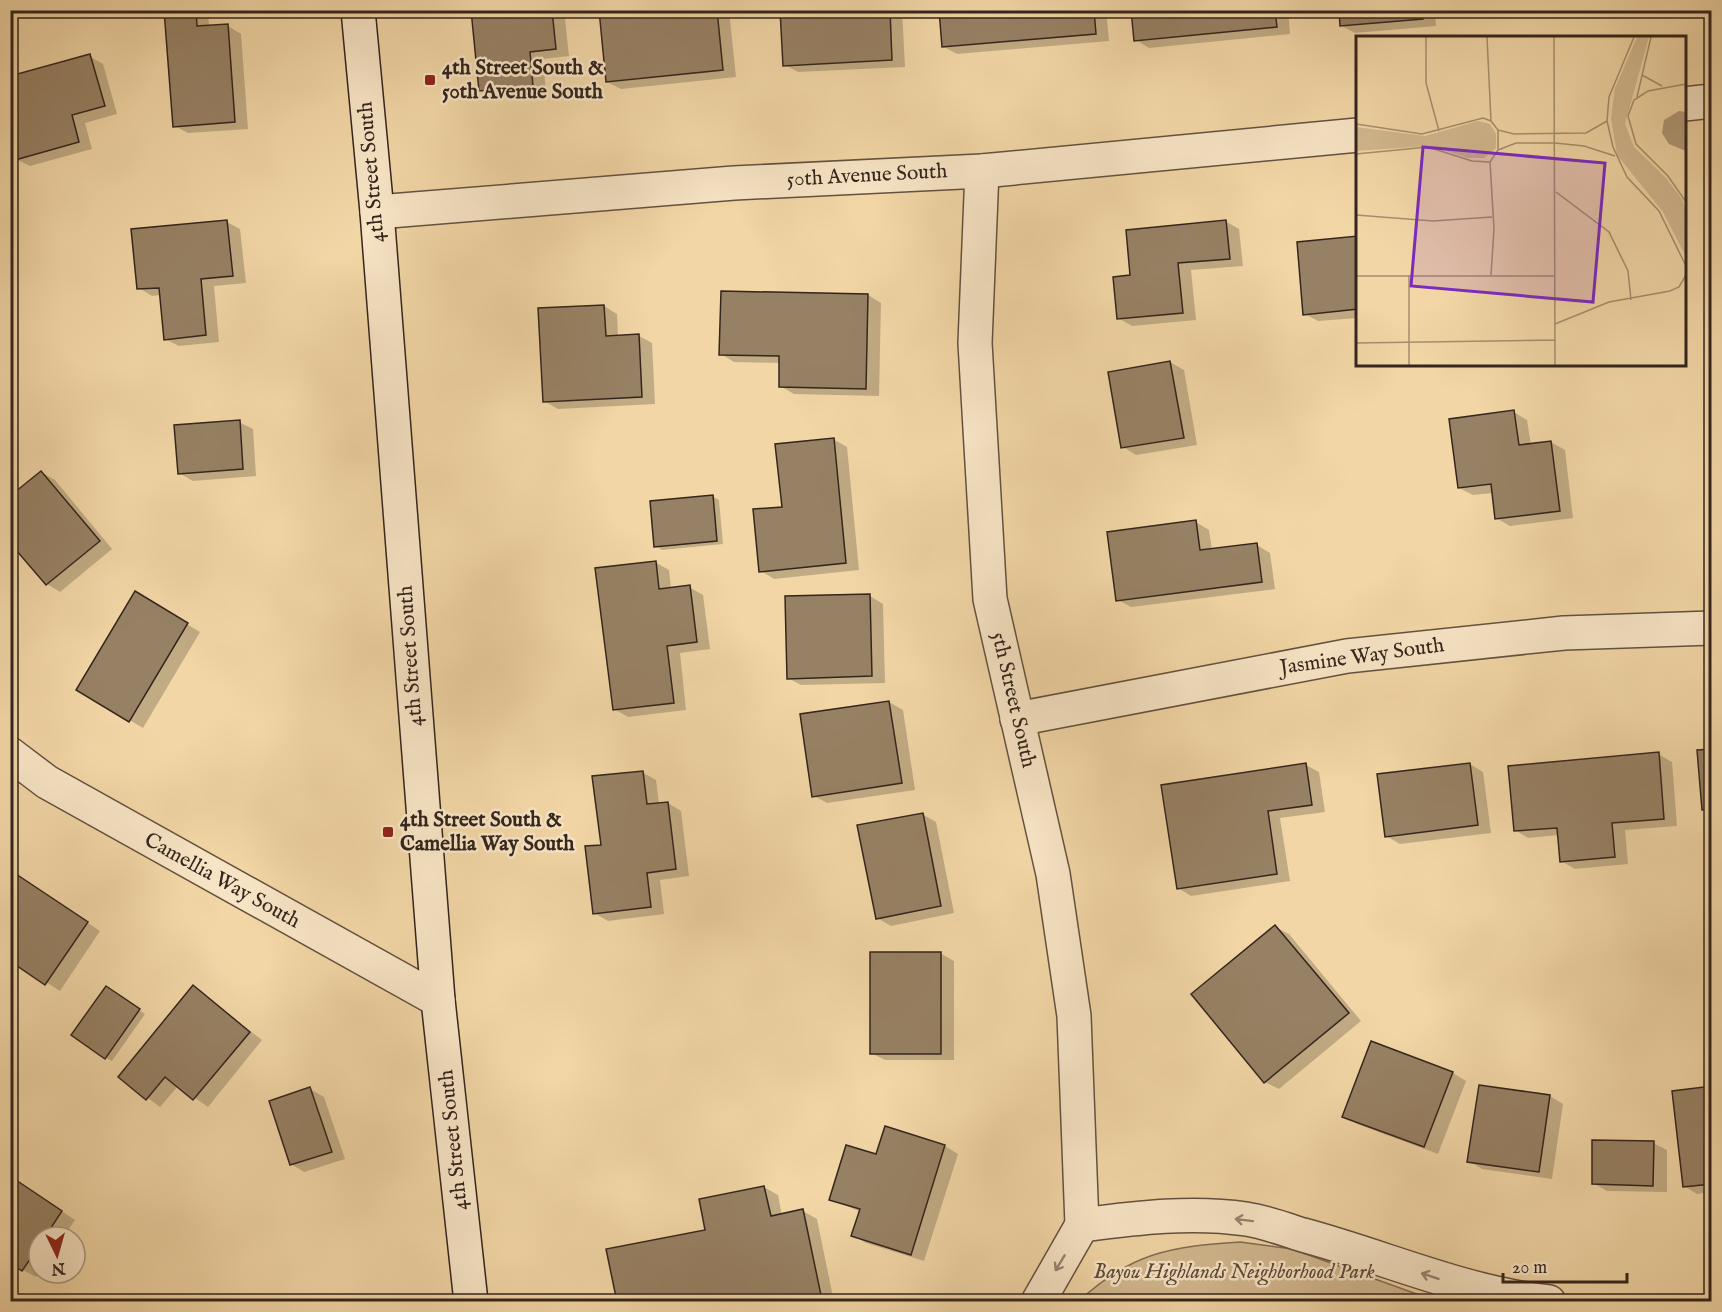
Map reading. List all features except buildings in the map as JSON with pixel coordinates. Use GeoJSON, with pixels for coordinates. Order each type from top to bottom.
{"type":"FeatureCollection","features":[{"type":"Feature","properties":{"kind":"street","name":"4th Street South"},"geometry":{"type":"LineString","coordinates":[[358,10],[377,212],[438,1000],[471,1302]]}},
{"type":"Feature","properties":{"kind":"street"},"geometry":{"type":"LineString","coordinates":[[1686,104],[1712,102]]}},
{"type":"Feature","properties":{"kind":"street","name":"50th Avenue South"},"geometry":{"type":"LineString","coordinates":[[377,212],[734,183],[982,171],[1356,135]]}},
{"type":"Feature","properties":{"kind":"street","name":"5th Street South"},"geometry":{"type":"LineString","coordinates":[[982,171],[975,343],[990,599],[1053,874],[1074,1016],[1082,1225]]}},
{"type":"Feature","properties":{"kind":"street","name":"Jasmine Way South"},"geometry":{"type":"LineString","coordinates":[[1017,718],[1347,656],[1564,633],[1712,628]]}},
{"type":"Feature","properties":{"kind":"street","name":"Camellia Way South"},"geometry":{"type":"LineString","coordinates":[[10,754],[47,782],[438,1000]]}},
{"type":"Feature","properties":{"kind":"street"},"geometry":{"type":"LineString","coordinates":[[1038,1302],[1082,1225],[1160,1215],[1247,1219],[1327,1241],[1438,1278],[1549,1302]]}},
{"type":"Feature","properties":{"kind":"green space","name":"Bayou Highlands Neighborhood Park"},"geometry":{"type":"Polygon","coordinates":[[[1240,1242],[1292,1249],[1436,1301],[1079,1301],[1116,1272],[1153,1255],[1193,1246],[1240,1242]]]}},
{"type":"Feature","properties":{"kind":"place","name":"4th Street South & 50th Avenue South"},"geometry":{"type":"Point","coordinates":[430,80]}},
{"type":"Feature","properties":{"kind":"place","name":"4th Street South & Camellia Way South"},"geometry":{"type":"Point","coordinates":[388,832]}}]}
